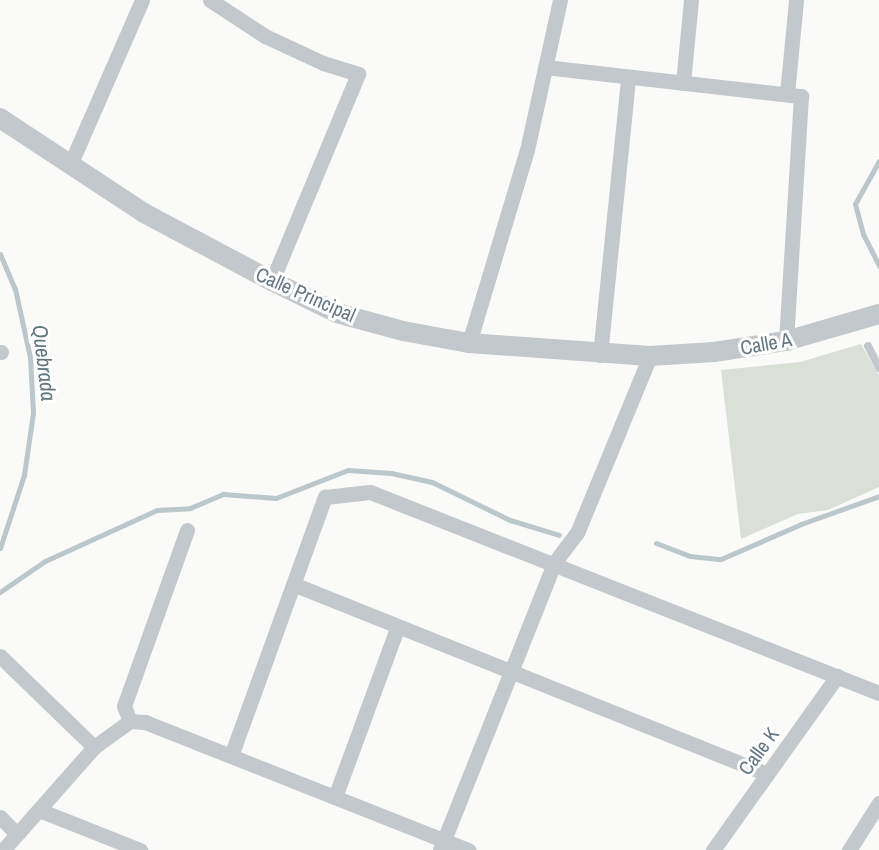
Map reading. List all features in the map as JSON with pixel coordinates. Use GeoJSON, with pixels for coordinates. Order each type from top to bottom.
{"type":"FeatureCollection","features":[{"type":"Feature","properties":{"kind":"street"},"geometry":{"type":"LineString","coordinates":[[70,165],[142,0]]}},
{"type":"Feature","properties":{"kind":"street"},"geometry":{"type":"LineString","coordinates":[[210,0],[265,36],[323,63],[358,74],[272,281]]}},
{"type":"Feature","properties":{"kind":"street"},"geometry":{"type":"LineString","coordinates":[[469,344],[527,150],[560,0]]}},
{"type":"Feature","properties":{"kind":"street"},"geometry":{"type":"LineString","coordinates":[[683,83],[691,0]]}},
{"type":"Feature","properties":{"kind":"street"},"geometry":{"type":"LineString","coordinates":[[787,94],[796,0]]}},
{"type":"Feature","properties":{"kind":"street"},"geometry":{"type":"LineString","coordinates":[[545,67],[801,96],[786,341]]}},
{"type":"Feature","properties":{"kind":"street"},"geometry":{"type":"LineString","coordinates":[[600,355],[628,77]]}},
{"type":"Feature","properties":{"kind":"street","name":"Calle Principal"},"geometry":{"type":"LineString","coordinates":[[0,118],[144,213],[337,313],[469,344],[600,355],[650,356]]}},
{"type":"Feature","properties":{"kind":"street","name":"Calle A"},"geometry":{"type":"LineString","coordinates":[[650,356],[714,352],[786,341],[879,314]]}},
{"type":"Feature","properties":{"kind":"street"},"geometry":{"type":"LineString","coordinates":[[442,845],[554,563],[577,533],[650,356]]}},
{"type":"Feature","properties":{"kind":"street"},"geometry":{"type":"LineString","coordinates":[[231,756],[325,497],[370,492],[879,693]]}},
{"type":"Feature","properties":{"kind":"street"},"geometry":{"type":"LineString","coordinates":[[130,722],[124,706],[187,530]]}},
{"type":"Feature","properties":{"kind":"street"},"geometry":{"type":"LineString","coordinates":[[293,584],[767,774]]}},
{"type":"Feature","properties":{"kind":"street"},"geometry":{"type":"LineString","coordinates":[[335,797],[398,627]]}},
{"type":"Feature","properties":{"kind":"street"},"geometry":{"type":"LineString","coordinates":[[0,656],[94,747]]}},
{"type":"Feature","properties":{"kind":"street","name":"Calle K"},"geometry":{"type":"LineString","coordinates":[[713,850],[837,676]]}},
{"type":"Feature","properties":{"kind":"street"},"geometry":{"type":"LineString","coordinates":[[3,850],[94,747],[130,722],[145,722],[335,797],[442,845],[469,850]]}},
{"type":"Feature","properties":{"kind":"street"},"geometry":{"type":"LineString","coordinates":[[849,850],[879,803]]}},
{"type":"Feature","properties":{"kind":"street"},"geometry":{"type":"LineString","coordinates":[[39,810],[140,850]]}},
{"type":"Feature","properties":{"kind":"street"},"geometry":{"type":"LineString","coordinates":[[0,817],[18,834]]}},
{"type":"Feature","properties":{"kind":"lane"},"geometry":{"type":"LineString","coordinates":[[868,346],[879,368]]}},
{"type":"Feature","properties":{"kind":"shaded area"},"geometry":{"type":"Polygon","coordinates":[[[861,344],[879,376],[879,487],[828,510],[798,514],[741,539],[721,370],[800,362],[861,344]]]}},
{"type":"Feature","properties":{"kind":"waterway"},"geometry":{"type":"LineString","coordinates":[[879,161],[855,204],[863,234],[879,266]]}},
{"type":"Feature","properties":{"kind":"waterway","name":"Quebrada"},"geometry":{"type":"LineString","coordinates":[[0,254],[15,289],[30,357],[33,413],[24,475],[0,548]]}},
{"type":"Feature","properties":{"kind":"waterway"},"geometry":{"type":"LineString","coordinates":[[0,592],[45,561],[157,510],[190,508],[223,494],[276,498],[348,470],[391,473],[432,482],[510,520],[559,535]]}},
{"type":"Feature","properties":{"kind":"waterway"},"geometry":{"type":"LineString","coordinates":[[656,543],[690,556],[721,559],[801,524],[879,496]]}}]}
